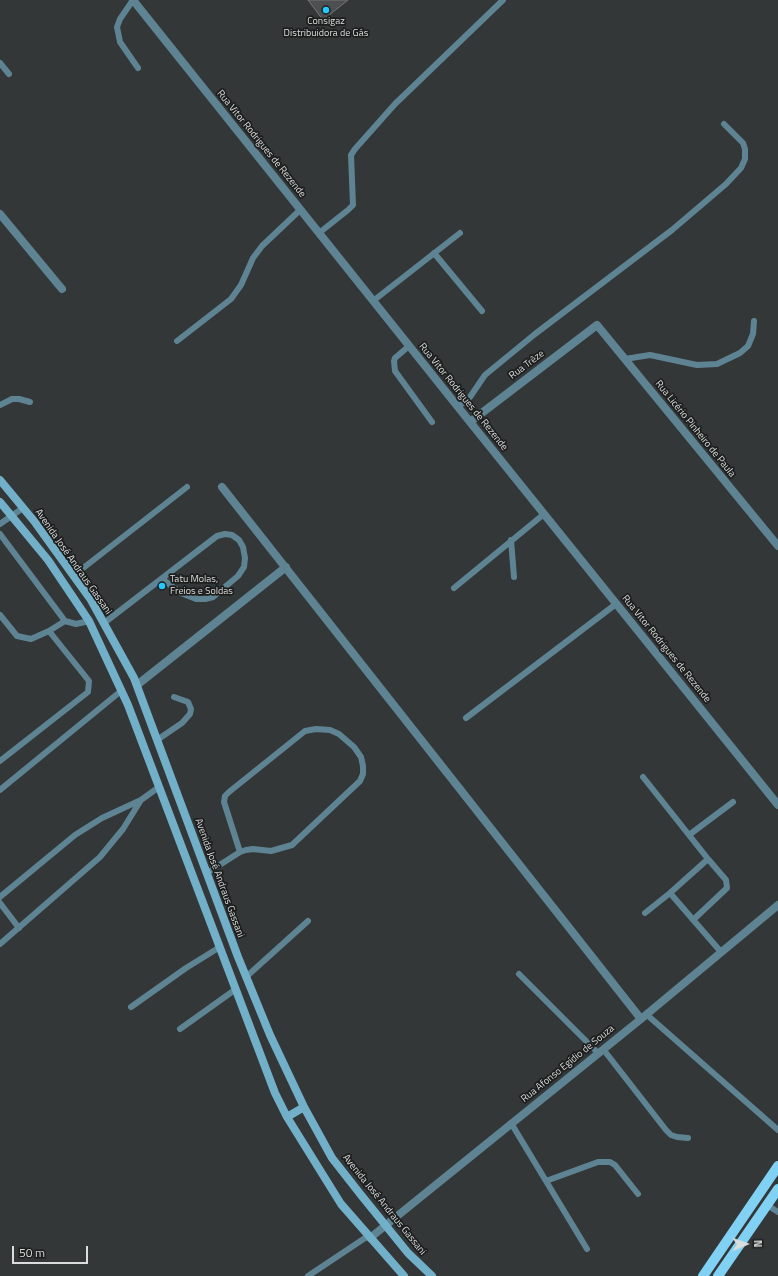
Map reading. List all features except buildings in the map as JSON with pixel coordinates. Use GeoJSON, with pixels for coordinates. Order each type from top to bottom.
{"type":"FeatureCollection","features":[{"type":"Feature","properties":{"kind":"main road","name":"Avenida José Andraus Gassani"},"geometry":{"type":"LineString","coordinates":[[0,480],[23,508],[91,600],[137,685],[238,957],[304,1107],[332,1158],[408,1253],[432,1276]]}},
{"type":"Feature","properties":{"kind":"main road","name":"Avenida José Andraus Gassani"},"geometry":{"type":"LineString","coordinates":[[0,502],[48,560],[89,621],[121,691],[275,1093],[286,1117],[341,1204],[404,1276]]}},
{"type":"Feature","properties":{"kind":"main road"},"geometry":{"type":"LineString","coordinates":[[163,798],[177,791]]}},
{"type":"Feature","properties":{"kind":"main road"},"geometry":{"type":"LineString","coordinates":[[226,962],[238,957]]}},
{"type":"Feature","properties":{"kind":"main road"},"geometry":{"type":"LineString","coordinates":[[286,1117],[304,1107]]}},
{"type":"Feature","properties":{"kind":"main road"},"geometry":{"type":"LineString","coordinates":[[703,1276],[778,1166]]}},
{"type":"Feature","properties":{"kind":"main road"},"geometry":{"type":"LineString","coordinates":[[718,1276],[778,1190],[767,1182]]}},
{"type":"Feature","properties":{"kind":"street","name":"Rua Vitor Rodrigues de Rezende"},"geometry":{"type":"LineString","coordinates":[[133,0],[778,805]]}},
{"type":"Feature","properties":{"kind":"street"},"geometry":{"type":"LineString","coordinates":[[0,214],[62,289]]}},
{"type":"Feature","properties":{"kind":"street","name":"Rua Licério Pinheiro de Paula"},"geometry":{"type":"LineString","coordinates":[[597,325],[778,546]]}},
{"type":"Feature","properties":{"kind":"street","name":"Rua Trêze"},"geometry":{"type":"LineString","coordinates":[[470,422],[597,325]]}},
{"type":"Feature","properties":{"kind":"street"},"geometry":{"type":"LineString","coordinates":[[222,487],[644,1016]]}},
{"type":"Feature","properties":{"kind":"street"},"geometry":{"type":"LineString","coordinates":[[137,685],[286,567]]}},
{"type":"Feature","properties":{"kind":"street","name":"Rua Afonso Egídio de Souza"},"geometry":{"type":"LineString","coordinates":[[369,1237],[601,1051],[778,905]]}},
{"type":"Feature","properties":{"kind":"lane"},"geometry":{"type":"LineString","coordinates":[[133,0],[120,19],[117,27],[120,42],[138,68]]}},
{"type":"Feature","properties":{"kind":"lane"},"geometry":{"type":"LineString","coordinates":[[319,234],[353,205],[351,155],[354,149],[395,104],[503,0]]}},
{"type":"Feature","properties":{"kind":"lane"},"geometry":{"type":"LineString","coordinates":[[0,63],[9,74]]}},
{"type":"Feature","properties":{"kind":"lane"},"geometry":{"type":"LineString","coordinates":[[458,407],[470,396],[485,375],[535,334],[672,230],[726,184],[741,168],[745,159],[745,149],[743,143],[724,124]]}},
{"type":"Feature","properties":{"kind":"lane"},"geometry":{"type":"LineString","coordinates":[[177,341],[231,299],[241,285],[253,258],[262,246],[300,210]]}},
{"type":"Feature","properties":{"kind":"lane"},"geometry":{"type":"LineString","coordinates":[[373,301],[460,233]]}},
{"type":"Feature","properties":{"kind":"lane"},"geometry":{"type":"LineString","coordinates":[[434,253],[482,311]]}},
{"type":"Feature","properties":{"kind":"lane"},"geometry":{"type":"LineString","coordinates":[[625,359],[650,355],[697,365],[717,364],[740,353],[748,346],[753,334],[754,322]]}},
{"type":"Feature","properties":{"kind":"lane"},"geometry":{"type":"LineString","coordinates":[[409,346],[395,358],[395,371],[432,422]]}},
{"type":"Feature","properties":{"kind":"lane"},"geometry":{"type":"LineString","coordinates":[[0,405],[19,399],[30,402]]}},
{"type":"Feature","properties":{"kind":"lane"},"geometry":{"type":"LineString","coordinates":[[73,576],[187,487]]}},
{"type":"Feature","properties":{"kind":"lane"},"geometry":{"type":"LineString","coordinates":[[0,524],[23,508]]}},
{"type":"Feature","properties":{"kind":"lane"},"geometry":{"type":"LineString","coordinates":[[454,588],[544,514]]}},
{"type":"Feature","properties":{"kind":"lane"},"geometry":{"type":"LineString","coordinates":[[0,534],[65,621],[76,624],[89,621]]}},
{"type":"Feature","properties":{"kind":"lane"},"geometry":{"type":"LineString","coordinates":[[104,623],[162,578],[217,536],[225,534],[232,535],[239,540],[243,547],[245,558],[244,567],[238,576],[213,597],[196,599],[181,593],[162,578]]}},
{"type":"Feature","properties":{"kind":"lane"},"geometry":{"type":"LineString","coordinates":[[511,540],[514,577]]}},
{"type":"Feature","properties":{"kind":"lane"},"geometry":{"type":"LineString","coordinates":[[466,718],[616,604]]}},
{"type":"Feature","properties":{"kind":"lane"},"geometry":{"type":"LineString","coordinates":[[0,614],[17,636],[31,639],[65,621]]}},
{"type":"Feature","properties":{"kind":"lane"},"geometry":{"type":"LineString","coordinates":[[0,761],[88,692],[89,681],[49,630]]}},
{"type":"Feature","properties":{"kind":"lane"},"geometry":{"type":"LineString","coordinates":[[0,790],[121,691]]}},
{"type":"Feature","properties":{"kind":"lane"},"geometry":{"type":"LineString","coordinates":[[157,740],[182,723],[190,714],[191,709],[188,702],[174,697]]}},
{"type":"Feature","properties":{"kind":"lane"},"geometry":{"type":"LineString","coordinates":[[207,874],[240,852],[253,849],[271,851],[292,845],[360,781],[363,774],[363,766],[361,757],[354,747],[339,734],[330,730],[316,729],[305,731],[229,792],[225,796],[224,802],[240,852]]}},
{"type":"Feature","properties":{"kind":"lane"},"geometry":{"type":"LineString","coordinates":[[643,778],[726,880],[727,888],[693,920]]}},
{"type":"Feature","properties":{"kind":"lane"},"geometry":{"type":"LineString","coordinates":[[0,897],[75,835],[112,813],[141,800],[159,787]]}},
{"type":"Feature","properties":{"kind":"lane"},"geometry":{"type":"LineString","coordinates":[[0,944],[100,857],[141,800]]}},
{"type":"Feature","properties":{"kind":"lane"},"geometry":{"type":"LineString","coordinates":[[689,836],[733,802]]}},
{"type":"Feature","properties":{"kind":"lane"},"geometry":{"type":"LineString","coordinates":[[645,913],[670,893],[708,858]]}},
{"type":"Feature","properties":{"kind":"lane"},"geometry":{"type":"LineString","coordinates":[[670,893],[721,952]]}},
{"type":"Feature","properties":{"kind":"lane"},"geometry":{"type":"LineString","coordinates":[[0,902],[19,928]]}},
{"type":"Feature","properties":{"kind":"lane"},"geometry":{"type":"LineString","coordinates":[[246,977],[308,920]]}},
{"type":"Feature","properties":{"kind":"lane"},"geometry":{"type":"LineString","coordinates":[[131,1007],[186,968],[220,948]]}},
{"type":"Feature","properties":{"kind":"lane"},"geometry":{"type":"LineString","coordinates":[[519,974],[601,1051],[671,1135],[688,1138]]}},
{"type":"Feature","properties":{"kind":"lane"},"geometry":{"type":"LineString","coordinates":[[180,1029],[236,989]]}},
{"type":"Feature","properties":{"kind":"lane"},"geometry":{"type":"LineString","coordinates":[[644,1016],[778,1130]]}},
{"type":"Feature","properties":{"kind":"lane"},"geometry":{"type":"LineString","coordinates":[[511,1123],[587,1249]]}},
{"type":"Feature","properties":{"kind":"lane"},"geometry":{"type":"LineString","coordinates":[[546,1181],[598,1162],[610,1162],[615,1165],[638,1194]]}},
{"type":"Feature","properties":{"kind":"lane"},"geometry":{"type":"LineString","coordinates":[[767,1205],[778,1212]]}},
{"type":"Feature","properties":{"kind":"lane"},"geometry":{"type":"LineString","coordinates":[[308,1276],[369,1237]]}},
{"type":"Feature","properties":{"kind":"place","name":"Consigaz Distribuidora de Gás"},"geometry":{"type":"Point","coordinates":[326,10]}},
{"type":"Feature","properties":{"kind":"place","name":"Tatu Molas, Freios e Soldas"},"geometry":{"type":"Point","coordinates":[162,586]}}]}
